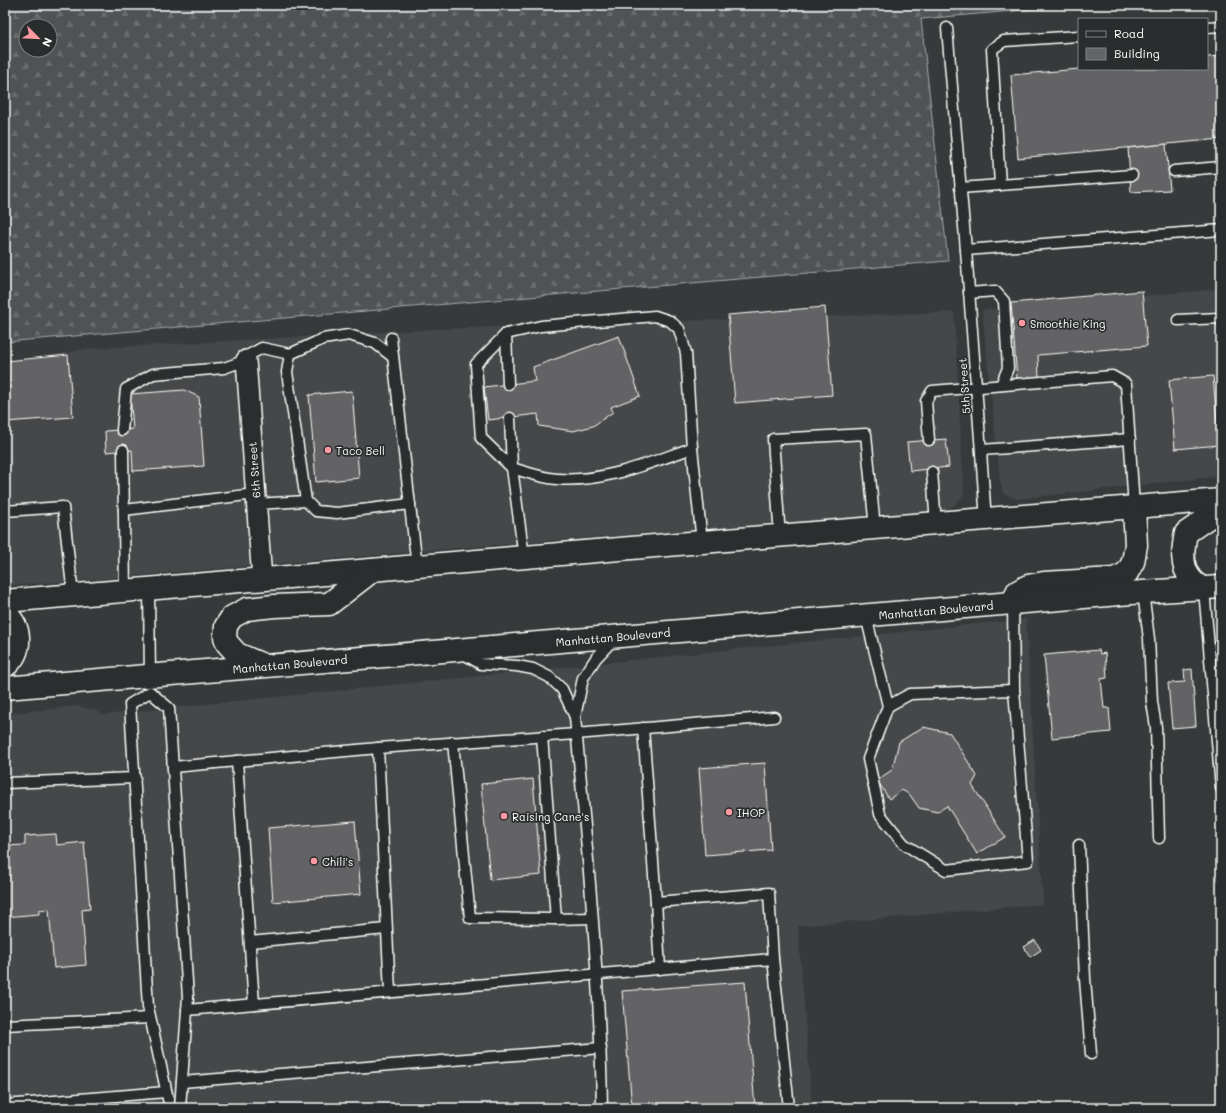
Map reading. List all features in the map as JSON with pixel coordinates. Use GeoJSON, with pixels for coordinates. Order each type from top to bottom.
{"type":"FeatureCollection","features":[{"type":"Feature","properties":{"kind":"street","name":"6th Street"},"geometry":{"type":"LineString","coordinates":[[246,360],[262,580]]}},
{"type":"Feature","properties":{"kind":"street"},"geometry":{"type":"LineString","coordinates":[[5,601],[1221,500]]}},
{"type":"Feature","properties":{"kind":"street"},"geometry":{"type":"LineString","coordinates":[[1212,588],[1191,580],[1184,569],[1182,550],[1186,533],[1218,511],[1221,506]]}},
{"type":"Feature","properties":{"kind":"street"},"geometry":{"type":"LineString","coordinates":[[1013,603],[1017,592],[1028,586],[1044,583],[1114,579],[1127,573],[1133,562],[1136,544],[1134,508]]}},
{"type":"Feature","properties":{"kind":"street"},"geometry":{"type":"LineString","coordinates":[[265,666],[237,654],[227,643],[225,637],[226,626],[232,617],[246,609],[274,606],[329,604],[373,570]]}},
{"type":"Feature","properties":{"kind":"street","name":"Manhattan Boulevard"},"geometry":{"type":"LineString","coordinates":[[5,688],[150,684],[265,666],[1143,592],[1212,588]]}},
{"type":"Feature","properties":{"kind":"street"},"geometry":{"type":"LineString","coordinates":[[5,613],[12,620],[18,634],[18,647],[11,662],[5,666]]}},
{"type":"Feature","properties":{"kind":"lane"},"geometry":{"type":"LineString","coordinates":[[1208,27],[1221,26]]}},
{"type":"Feature","properties":{"kind":"lane","name":"5th Street"},"geometry":{"type":"LineString","coordinates":[[947,28],[966,250],[986,520]]}},
{"type":"Feature","properties":{"kind":"lane"},"geometry":{"type":"LineString","coordinates":[[1000,185],[992,49],[1004,41],[1078,36]]}},
{"type":"Feature","properties":{"kind":"lane"},"geometry":{"type":"LineString","coordinates":[[1174,171],[1221,167]]}},
{"type":"Feature","properties":{"kind":"lane"},"geometry":{"type":"LineString","coordinates":[[960,188],[1132,175]]}},
{"type":"Feature","properties":{"kind":"lane"},"geometry":{"type":"LineString","coordinates":[[966,250],[1221,230]]}},
{"type":"Feature","properties":{"kind":"lane"},"geometry":{"type":"LineString","coordinates":[[969,292],[995,291],[1004,301],[1008,368],[1001,385]]}},
{"type":"Feature","properties":{"kind":"lane"},"geometry":{"type":"LineString","coordinates":[[692,448],[620,472],[590,479],[556,479],[512,468],[481,438],[476,364],[506,334],[541,326],[655,316],[670,321],[679,329],[686,353],[692,448],[702,542]]}},
{"type":"Feature","properties":{"kind":"lane"},"geometry":{"type":"LineString","coordinates":[[1178,320],[1220,318],[1221,320]]}},
{"type":"Feature","properties":{"kind":"lane"},"geometry":{"type":"LineString","coordinates":[[506,334],[508,384]]}},
{"type":"Feature","properties":{"kind":"lane"},"geometry":{"type":"LineString","coordinates":[[122,430],[126,389],[152,374],[224,368],[246,360],[249,355],[262,348],[290,354],[323,339],[349,335],[375,343],[394,358]]}},
{"type":"Feature","properties":{"kind":"lane"},"geometry":{"type":"LineString","coordinates":[[391,338],[417,567]]}},
{"type":"Feature","properties":{"kind":"lane"},"geometry":{"type":"LineString","coordinates":[[290,354],[287,372],[306,501],[316,511],[337,513],[410,504]]}},
{"type":"Feature","properties":{"kind":"lane"},"geometry":{"type":"LineString","coordinates":[[929,440],[926,401],[932,391],[1112,376],[1126,384],[1134,508]]}},
{"type":"Feature","properties":{"kind":"lane"},"geometry":{"type":"LineString","coordinates":[[510,418],[512,468],[524,557]]}},
{"type":"Feature","properties":{"kind":"lane"},"geometry":{"type":"LineString","coordinates":[[780,537],[773,439],[866,434],[875,529]]}},
{"type":"Feature","properties":{"kind":"lane"},"geometry":{"type":"LineString","coordinates":[[981,450],[1130,439]]}},
{"type":"Feature","properties":{"kind":"lane"},"geometry":{"type":"LineString","coordinates":[[124,450],[125,591]]}},
{"type":"Feature","properties":{"kind":"lane"},"geometry":{"type":"LineString","coordinates":[[932,472],[936,524]]}},
{"type":"Feature","properties":{"kind":"lane"},"geometry":{"type":"LineString","coordinates":[[124,510],[256,499],[306,501]]}},
{"type":"Feature","properties":{"kind":"lane"},"geometry":{"type":"LineString","coordinates":[[5,511],[63,507],[73,595]]}},
{"type":"Feature","properties":{"kind":"lane"},"geometry":{"type":"LineString","coordinates":[[1212,588],[1221,788]]}},
{"type":"Feature","properties":{"kind":"lane"},"geometry":{"type":"LineString","coordinates":[[150,589],[150,684],[170,708],[188,997],[180,1108]]}},
{"type":"Feature","properties":{"kind":"lane"},"geometry":{"type":"LineString","coordinates":[[1143,592],[1149,639],[1152,702],[1156,727],[1160,838]]}},
{"type":"Feature","properties":{"kind":"lane"},"geometry":{"type":"LineString","coordinates":[[866,616],[888,706],[868,759],[880,814],[904,844],[946,870],[1028,861],[1014,690],[1013,603]]}},
{"type":"Feature","properties":{"kind":"lane"},"geometry":{"type":"LineString","coordinates":[[602,1108],[601,1048],[596,974],[575,717],[583,678],[596,658],[616,637]]}},
{"type":"Feature","properties":{"kind":"lane"},"geometry":{"type":"LineString","coordinates":[[458,650],[481,664],[517,666],[533,669],[548,677],[562,689],[575,717]]}},
{"type":"Feature","properties":{"kind":"lane"},"geometry":{"type":"LineString","coordinates":[[150,684],[130,704],[148,1007],[170,1108]]}},
{"type":"Feature","properties":{"kind":"lane"},"geometry":{"type":"LineString","coordinates":[[888,706],[910,694],[1014,690]]}},
{"type":"Feature","properties":{"kind":"lane"},"geometry":{"type":"LineString","coordinates":[[173,767],[378,748],[576,734],[774,717]]}},
{"type":"Feature","properties":{"kind":"lane"},"geometry":{"type":"LineString","coordinates":[[643,728],[660,969]]}},
{"type":"Feature","properties":{"kind":"lane"},"geometry":{"type":"LineString","coordinates":[[542,736],[556,919]]}},
{"type":"Feature","properties":{"kind":"lane"},"geometry":{"type":"LineString","coordinates":[[453,742],[470,918],[592,918]]}},
{"type":"Feature","properties":{"kind":"lane"},"geometry":{"type":"LineString","coordinates":[[378,748],[390,992]]}},
{"type":"Feature","properties":{"kind":"lane"},"geometry":{"type":"LineString","coordinates":[[237,761],[254,1004]]}},
{"type":"Feature","properties":{"kind":"lane"},"geometry":{"type":"LineString","coordinates":[[5,783],[135,778]]}},
{"type":"Feature","properties":{"kind":"lane"},"geometry":{"type":"LineString","coordinates":[[1079,845],[1085,980],[1091,1054]]}},
{"type":"Feature","properties":{"kind":"lane"},"geometry":{"type":"LineString","coordinates":[[656,902],[769,893],[773,959],[789,1108]]}},
{"type":"Feature","properties":{"kind":"lane"},"geometry":{"type":"LineString","coordinates":[[250,942],[386,929]]}},
{"type":"Feature","properties":{"kind":"lane"},"geometry":{"type":"LineString","coordinates":[[187,1010],[773,959]]}},
{"type":"Feature","properties":{"kind":"lane"},"geometry":{"type":"LineString","coordinates":[[5,1025],[150,1018]]}},
{"type":"Feature","properties":{"kind":"lane"},"geometry":{"type":"LineString","coordinates":[[182,1082],[601,1048]]}},
{"type":"Feature","properties":{"kind":"lane"},"geometry":{"type":"LineString","coordinates":[[5,1105],[166,1092]]}},
{"type":"Feature","properties":{"kind":"shaded area"},"geometry":{"type":"Polygon","coordinates":[[[1221,289],[1221,476],[1017,499],[1003,493],[1000,481],[982,310],[1221,289]]]}},
{"type":"Feature","properties":{"kind":"shaded area"},"geometry":{"type":"Polygon","coordinates":[[[954,312],[964,494],[955,505],[943,511],[458,548],[5,586],[5,366],[84,349],[438,329],[954,312]]]}},
{"type":"Feature","properties":{"kind":"shaded area"},"geometry":{"type":"Polygon","coordinates":[[[1026,619],[1043,904],[798,926],[812,1108],[5,1108],[5,714],[77,706],[95,710],[103,715],[1026,619]]]}},
{"type":"Feature","properties":{"kind":"green space"},"geometry":{"type":"Polygon","coordinates":[[[5,5],[1082,5],[921,19],[948,261],[5,342],[5,5]]]}},
{"type":"Feature","properties":{"kind":"building"},"geometry":{"type":"Polygon","coordinates":[[[1221,56],[1221,139],[1018,158],[1011,75],[1078,69],[1208,70],[1208,57],[1221,56]]]}},
{"type":"Feature","properties":{"kind":"building"},"geometry":{"type":"Polygon","coordinates":[[[1166,144],[1170,190],[1131,192],[1128,148],[1166,144]]]}},
{"type":"Feature","properties":{"kind":"building"},"geometry":{"type":"Polygon","coordinates":[[[1142,291],[1147,346],[1038,355],[1039,377],[1017,379],[1011,303],[1142,291]]]}},
{"type":"Feature","properties":{"kind":"building"},"geometry":{"type":"Polygon","coordinates":[[[825,307],[832,395],[735,403],[728,315],[825,307]]]}},
{"type":"Feature","properties":{"kind":"building"},"geometry":{"type":"Polygon","coordinates":[[[619,336],[640,396],[611,407],[613,412],[593,426],[573,431],[539,426],[538,414],[488,420],[484,387],[535,381],[533,367],[619,336]]]}},
{"type":"Feature","properties":{"kind":"building"},"geometry":{"type":"Polygon","coordinates":[[[68,355],[73,417],[5,422],[5,361],[68,355]]]}},
{"type":"Feature","properties":{"kind":"building"},"geometry":{"type":"Polygon","coordinates":[[[1213,376],[1219,445],[1175,449],[1169,380],[1213,376]]]}},
{"type":"Feature","properties":{"kind":"building"},"geometry":{"type":"Polygon","coordinates":[[[184,390],[199,397],[204,466],[133,471],[132,450],[106,452],[105,431],[133,429],[130,394],[184,390]]]}},
{"type":"Feature","properties":{"kind":"building"},"geometry":{"type":"Polygon","coordinates":[[[352,391],[359,478],[316,482],[309,395],[352,391]]]}},
{"type":"Feature","properties":{"kind":"building"},"geometry":{"type":"Polygon","coordinates":[[[946,439],[949,467],[910,471],[907,442],[946,439]]]}},
{"type":"Feature","properties":{"kind":"building"},"geometry":{"type":"Polygon","coordinates":[[[1099,650],[1100,654],[1105,653],[1107,678],[1101,679],[1104,708],[1109,708],[1111,732],[1052,738],[1044,655],[1099,650]]]}},
{"type":"Feature","properties":{"kind":"building"},"geometry":{"type":"Polygon","coordinates":[[[1192,669],[1196,726],[1172,728],[1168,683],[1185,682],[1184,670],[1192,669]]]}},
{"type":"Feature","properties":{"kind":"building"},"geometry":{"type":"Polygon","coordinates":[[[923,727],[950,733],[977,776],[972,785],[1005,837],[977,854],[947,806],[937,812],[919,808],[910,795],[902,790],[889,799],[877,780],[892,770],[899,742],[923,727]]]}},
{"type":"Feature","properties":{"kind":"building"},"geometry":{"type":"Polygon","coordinates":[[[765,763],[771,850],[705,855],[699,768],[765,763]]]}},
{"type":"Feature","properties":{"kind":"building"},"geometry":{"type":"Polygon","coordinates":[[[533,779],[541,875],[490,880],[481,784],[533,779]]]}},
{"type":"Feature","properties":{"kind":"building","name":"Chili's"},"geometry":{"type":"Polygon","coordinates":[[[355,821],[361,894],[273,902],[268,828],[355,821]]]}},
{"type":"Feature","properties":{"kind":"building"},"geometry":{"type":"Polygon","coordinates":[[[56,834],[57,845],[84,842],[90,909],[82,910],[86,965],[54,968],[49,909],[39,910],[39,914],[5,917],[5,846],[25,845],[25,836],[56,834]]]}},
{"type":"Feature","properties":{"kind":"building"},"geometry":{"type":"Polygon","coordinates":[[[1035,940],[1041,950],[1030,957],[1024,947],[1035,940]]]}},
{"type":"Feature","properties":{"kind":"building"},"geometry":{"type":"Polygon","coordinates":[[[745,982],[755,1108],[632,1108],[622,991],[745,982]]]}},
{"type":"Feature","properties":{"kind":"place","name":"Smoothie King"},"geometry":{"type":"Point","coordinates":[1022,323]}},
{"type":"Feature","properties":{"kind":"place","name":"Taco Bell"},"geometry":{"type":"Point","coordinates":[328,450]}},
{"type":"Feature","properties":{"kind":"place","name":"IHOP"},"geometry":{"type":"Point","coordinates":[729,812]}},
{"type":"Feature","properties":{"kind":"place","name":"Raising Cane's"},"geometry":{"type":"Point","coordinates":[504,816]}},
{"type":"Feature","properties":{"kind":"place","name":"Chili's"},"geometry":{"type":"Point","coordinates":[314,861]}}]}
